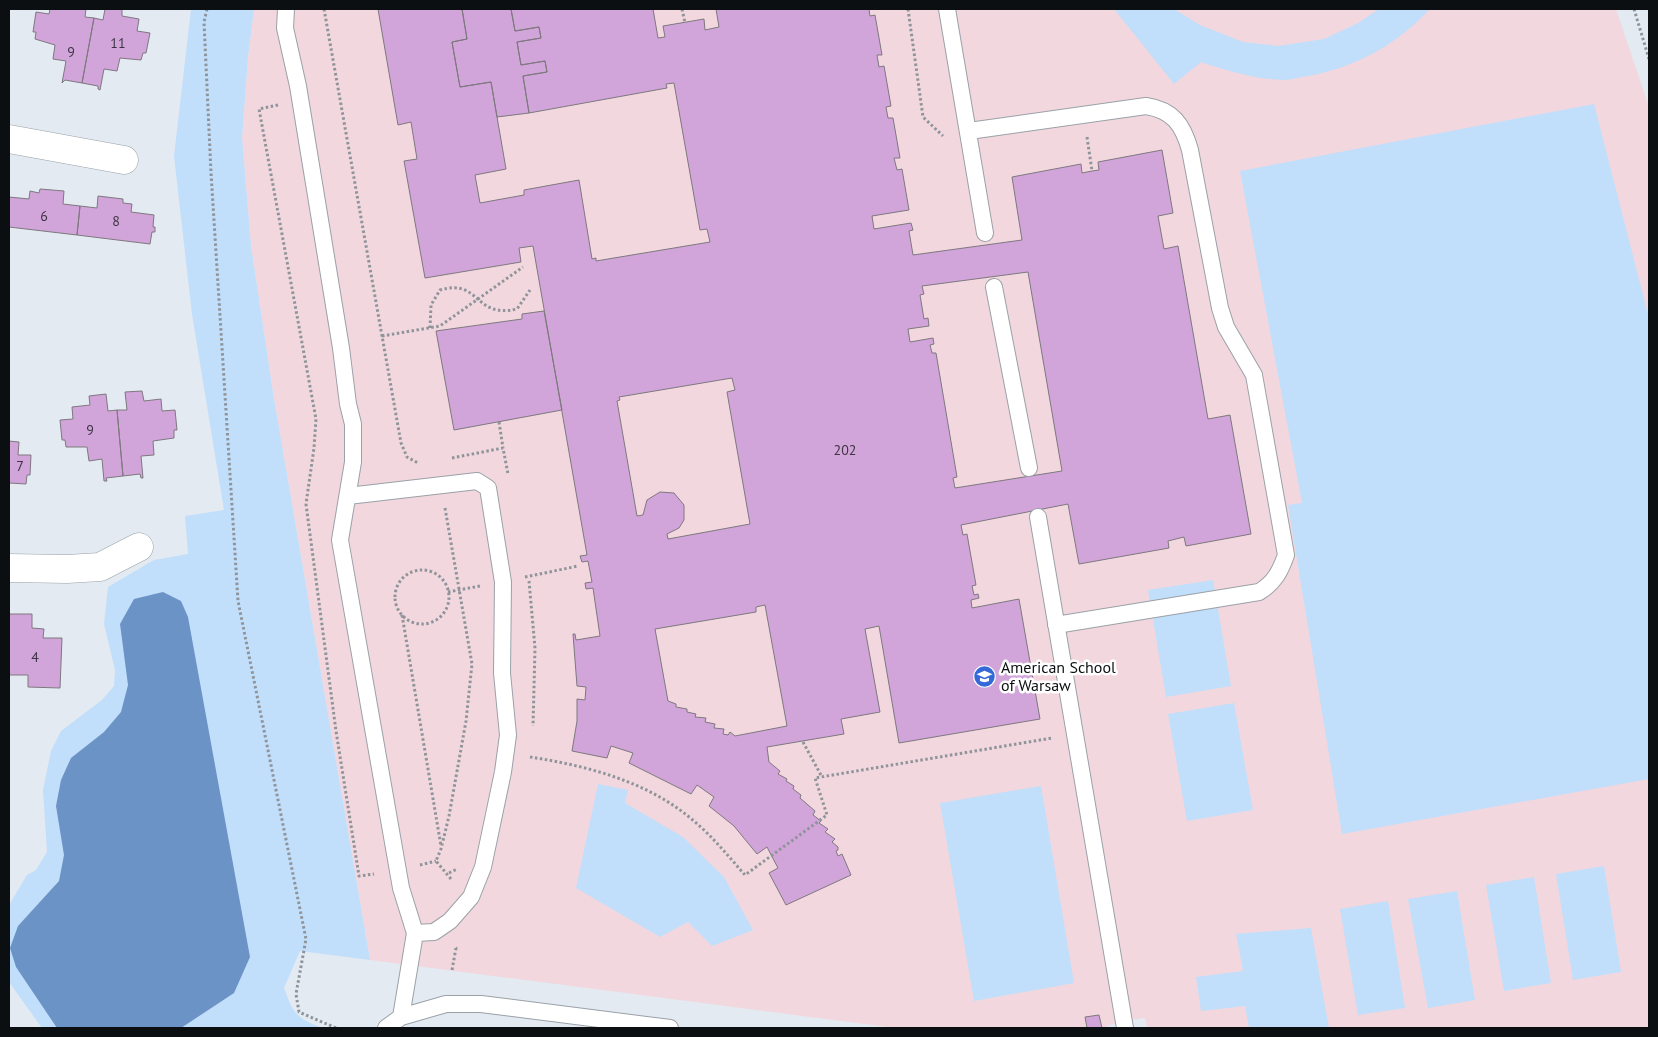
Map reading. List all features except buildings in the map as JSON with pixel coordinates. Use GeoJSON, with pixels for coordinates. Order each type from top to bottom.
{"type":"FeatureCollection","features":[{"type":"Feature","properties":{"kind":"street"},"geometry":{"type":"LineString","coordinates":[[9,139],[124,160]]}},
{"type":"Feature","properties":{"kind":"street"},"geometry":{"type":"LineString","coordinates":[[9,568],[67,569],[100,566],[139,547]]}},
{"type":"Feature","properties":{"kind":"lane"},"geometry":{"type":"LineString","coordinates":[[286,9],[284,28],[301,101],[341,348],[348,404],[353,424],[354,462],[340,540],[401,888],[415,933],[401,1017]]}},
{"type":"Feature","properties":{"kind":"lane"},"geometry":{"type":"LineString","coordinates":[[946,9],[985,233]]}},
{"type":"Feature","properties":{"kind":"lane"},"geometry":{"type":"LineString","coordinates":[[968,131],[1146,106],[1158,108],[1184,129],[1195,172],[1220,308],[1226,326],[1254,375],[1286,555],[1280,571],[1271,585],[1259,592],[1056,626]]}},
{"type":"Feature","properties":{"kind":"lane"},"geometry":{"type":"LineString","coordinates":[[994,287],[1029,468]]}},
{"type":"Feature","properties":{"kind":"lane"},"geometry":{"type":"LineString","coordinates":[[348,496],[477,481],[488,488],[503,582],[502,673],[508,735],[483,867],[471,897],[450,921],[434,932],[415,933]]}},
{"type":"Feature","properties":{"kind":"lane"},"geometry":{"type":"LineString","coordinates":[[1038,517],[1124,1028]]}},
{"type":"Feature","properties":{"kind":"lane"},"geometry":{"type":"LineString","coordinates":[[386,1028],[401,1017],[446,1004],[481,1004],[670,1028]]}},
{"type":"Feature","properties":{"kind":"path"},"geometry":{"type":"LineString","coordinates":[[207,9],[204,22],[211,173],[238,601],[306,939],[296,994],[299,1012],[336,1028]]}},
{"type":"Feature","properties":{"kind":"path"},"geometry":{"type":"LineString","coordinates":[[324,9],[401,443],[407,457],[419,463],[503,448]]}},
{"type":"Feature","properties":{"kind":"path"},"geometry":{"type":"LineString","coordinates":[[682,9],[685,23]]}},
{"type":"Feature","properties":{"kind":"path"},"geometry":{"type":"LineString","coordinates":[[908,9],[923,117],[945,137]]}},
{"type":"Feature","properties":{"kind":"path"},"geometry":{"type":"LineString","coordinates":[[1634,9],[1649,59]]}},
{"type":"Feature","properties":{"kind":"path"},"geometry":{"type":"LineString","coordinates":[[301,101],[259,109],[316,419],[306,504],[336,731],[359,876]]}},
{"type":"Feature","properties":{"kind":"path"},"geometry":{"type":"LineString","coordinates":[[1084,114],[1092,171]]}},
{"type":"Feature","properties":{"kind":"path"},"geometry":{"type":"LineString","coordinates":[[382,336],[440,326],[523,267]]}},
{"type":"Feature","properties":{"kind":"path"},"geometry":{"type":"LineString","coordinates":[[430,328],[430,305],[434,296],[440,290],[457,287],[466,290],[491,310],[508,311],[516,309],[530,290]]}},
{"type":"Feature","properties":{"kind":"path"},"geometry":{"type":"LineString","coordinates":[[499,422],[509,476]]}},
{"type":"Feature","properties":{"kind":"path"},"geometry":{"type":"LineString","coordinates":[[433,461],[472,664],[466,722],[441,849],[436,861]]}},
{"type":"Feature","properties":{"kind":"path"},"geometry":{"type":"LineString","coordinates":[[527,567],[528,576],[578,566]]}},
{"type":"Feature","properties":{"kind":"path"},"geometry":{"type":"LineString","coordinates":[[402,615],[416,624],[434,622],[441,616],[449,601],[448,592],[439,577],[432,572],[422,570],[405,576],[396,590],[395,599],[402,615],[441,849]]}},
{"type":"Feature","properties":{"kind":"path"},"geometry":{"type":"LineString","coordinates":[[527,756],[578,765],[627,782],[666,800],[696,822],[745,875],[827,815],[815,778],[1060,737]]}},
{"type":"Feature","properties":{"kind":"path"},"geometry":{"type":"LineString","coordinates":[[803,742],[822,777]]}},
{"type":"Feature","properties":{"kind":"path"},"geometry":{"type":"LineString","coordinates":[[416,868],[422,864],[436,861]]}},
{"type":"Feature","properties":{"kind":"path"},"geometry":{"type":"LineString","coordinates":[[436,861],[452,876],[451,886]]}},
{"type":"Feature","properties":{"kind":"shaded area"},"geometry":{"type":"Polygon","coordinates":[[[191,9],[254,9],[248,57],[242,138],[251,246],[273,393],[370,960],[300,951],[284,988],[297,1014],[301,1018],[323,1028],[42,1028],[9,982],[9,905],[27,875],[36,870],[47,852],[43,790],[51,751],[61,731],[102,700],[114,686],[115,670],[104,624],[108,587],[154,560],[188,554],[185,516],[224,510],[192,314],[174,156],[191,9]]]}},
{"type":"Feature","properties":{"kind":"shaded area","name":"American School of Warsaw"},"geometry":{"type":"Polygon","coordinates":[[[254,9],[1616,9],[1649,107],[1649,1028],[1147,1028],[1145,1018],[1123,1021],[1102,1028],[895,1028],[370,960],[273,393],[251,246],[242,138],[248,57],[254,9]]]}},
{"type":"Feature","properties":{"kind":"shaded area"},"geometry":{"type":"Polygon","coordinates":[[[1114,9],[1174,9],[1200,25],[1243,42],[1278,46],[1324,39],[1358,23],[1379,9],[1430,9],[1390,43],[1360,60],[1327,72],[1283,80],[1241,74],[1201,62],[1174,84],[1114,9]]]}},
{"type":"Feature","properties":{"kind":"shaded area"},"geometry":{"type":"Polygon","coordinates":[[[1594,104],[1649,318],[1649,779],[1342,834],[1288,505],[1302,503],[1240,171],[1594,104]]]}},
{"type":"Feature","properties":{"kind":"shaded area"},"geometry":{"type":"Polygon","coordinates":[[[1213,580],[1231,686],[1166,697],[1148,590],[1213,580]]]}},
{"type":"Feature","properties":{"kind":"shaded area"},"geometry":{"type":"Polygon","coordinates":[[[1234,703],[1253,810],[1187,821],[1168,714],[1234,703]]]}},
{"type":"Feature","properties":{"kind":"shaded area"},"geometry":{"type":"Polygon","coordinates":[[[598,784],[628,790],[625,803],[683,837],[724,877],[753,930],[712,946],[688,922],[660,937],[576,888],[598,784]]]}},
{"type":"Feature","properties":{"kind":"shaded area"},"geometry":{"type":"Polygon","coordinates":[[[1041,786],[1074,983],[974,1001],[940,803],[1041,786]]]}},
{"type":"Feature","properties":{"kind":"shaded area"},"geometry":{"type":"Polygon","coordinates":[[[1604,866],[1621,972],[1573,980],[1556,874],[1604,866]]]}},
{"type":"Feature","properties":{"kind":"shaded area"},"geometry":{"type":"Polygon","coordinates":[[[1534,877],[1551,983],[1504,991],[1486,885],[1534,877]]]}},
{"type":"Feature","properties":{"kind":"shaded area"},"geometry":{"type":"Polygon","coordinates":[[[1457,891],[1475,1000],[1428,1008],[1408,899],[1457,891]]]}},
{"type":"Feature","properties":{"kind":"shaded area"},"geometry":{"type":"Polygon","coordinates":[[[1388,901],[1405,1008],[1358,1015],[1340,909],[1388,901]]]}},
{"type":"Feature","properties":{"kind":"shaded area"},"geometry":{"type":"Polygon","coordinates":[[[1311,928],[1329,1028],[1249,1028],[1245,1006],[1201,1011],[1196,977],[1243,971],[1236,934],[1311,928]]]}},
{"type":"Feature","properties":{"kind":"water"},"geometry":{"type":"Polygon","coordinates":[[[163,592],[181,601],[188,617],[250,957],[234,993],[181,1028],[57,1028],[16,967],[10,948],[18,926],[59,881],[64,855],[56,806],[61,780],[71,758],[104,732],[121,712],[128,685],[120,624],[134,599],[163,592]]]}},
{"type":"Feature","properties":{"kind":"place","name":"American School of Warsaw"},"geometry":{"type":"Point","coordinates":[985,676]}}]}
